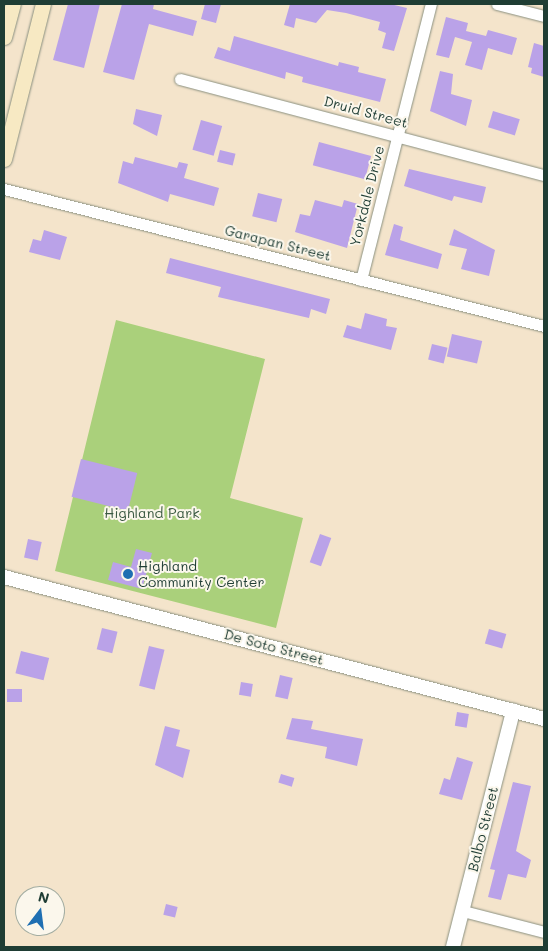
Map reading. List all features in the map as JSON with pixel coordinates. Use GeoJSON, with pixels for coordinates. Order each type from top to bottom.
{"type":"FeatureCollection","features":[{"type":"Feature","properties":{"kind":"main road"},"geometry":{"type":"LineString","coordinates":[[4,37],[13,4]]}},
{"type":"Feature","properties":{"kind":"main road"},"geometry":{"type":"LineString","coordinates":[[4,159],[43,4]]}},
{"type":"Feature","properties":{"kind":"street","name":"Yorkdale Drive"},"geometry":{"type":"LineString","coordinates":[[361,280],[431,4]]}},
{"type":"Feature","properties":{"kind":"street"},"geometry":{"type":"LineString","coordinates":[[497,4],[544,16]]}},
{"type":"Feature","properties":{"kind":"street","name":"Druid Street"},"geometry":{"type":"LineString","coordinates":[[180,79],[544,175]]}},
{"type":"Feature","properties":{"kind":"street","name":"Garapan Street"},"geometry":{"type":"LineString","coordinates":[[4,188],[544,326]]}},
{"type":"Feature","properties":{"kind":"street","name":"De Soto Street"},"geometry":{"type":"LineString","coordinates":[[4,577],[544,719]]}},
{"type":"Feature","properties":{"kind":"street","name":"Balbo Street"},"geometry":{"type":"LineString","coordinates":[[453,947],[513,711]]}},
{"type":"Feature","properties":{"kind":"street"},"geometry":{"type":"LineString","coordinates":[[463,911],[544,932]]}},
{"type":"Feature","properties":{"kind":"green space","name":"Highland Park"},"geometry":{"type":"Polygon","coordinates":[[[116,320],[265,359],[230,498],[303,518],[276,628],[55,571],[116,320]]]}},
{"type":"Feature","properties":{"kind":"building"},"geometry":{"type":"Polygon","coordinates":[[[68,4],[100,4],[84,68],[53,60],[68,4]]]}},
{"type":"Feature","properties":{"kind":"building"},"geometry":{"type":"Polygon","coordinates":[[[122,4],[154,4],[153,9],[197,21],[193,36],[149,24],[134,80],[103,72],[122,4]]]}},
{"type":"Feature","properties":{"kind":"building"},"geometry":{"type":"Polygon","coordinates":[[[205,4],[221,4],[216,23],[201,19],[205,4]]]}},
{"type":"Feature","properties":{"kind":"building"},"geometry":{"type":"Polygon","coordinates":[[[290,4],[390,4],[407,8],[394,51],[382,48],[386,33],[378,30],[380,22],[346,13],[327,10],[316,23],[296,18],[294,28],[284,25],[290,4]]]}},
{"type":"Feature","properties":{"kind":"building"},"geometry":{"type":"Polygon","coordinates":[[[446,17],[468,23],[466,31],[486,36],[488,30],[517,38],[512,55],[488,48],[482,70],[465,65],[472,42],[455,37],[449,58],[436,55],[446,17]]]}},
{"type":"Feature","properties":{"kind":"building"},"geometry":{"type":"Polygon","coordinates":[[[234,36],[338,66],[339,62],[359,67],[358,72],[386,79],[380,102],[302,82],[303,77],[286,72],[285,79],[214,58],[218,47],[230,51],[234,36]]]}},
{"type":"Feature","properties":{"kind":"building"},"geometry":{"type":"Polygon","coordinates":[[[534,43],[544,46],[544,77],[531,73],[532,68],[528,67],[534,43]]]}},
{"type":"Feature","properties":{"kind":"building"},"geometry":{"type":"Polygon","coordinates":[[[440,71],[453,74],[451,94],[472,100],[466,126],[430,111],[440,71]]]}},
{"type":"Feature","properties":{"kind":"building"},"geometry":{"type":"Polygon","coordinates":[[[136,109],[162,115],[157,136],[133,124],[136,109]]]}},
{"type":"Feature","properties":{"kind":"building"},"geometry":{"type":"Polygon","coordinates":[[[493,111],[520,119],[515,135],[488,127],[493,111]]]}},
{"type":"Feature","properties":{"kind":"building"},"geometry":{"type":"Polygon","coordinates":[[[201,120],[222,126],[214,156],[192,150],[201,120]]]}},
{"type":"Feature","properties":{"kind":"building"},"geometry":{"type":"Polygon","coordinates":[[[319,142],[371,156],[365,179],[313,165],[319,142]]]}},
{"type":"Feature","properties":{"kind":"building"},"geometry":{"type":"Polygon","coordinates":[[[220,150],[236,154],[233,166],[217,162],[220,150]]]}},
{"type":"Feature","properties":{"kind":"building"},"geometry":{"type":"Polygon","coordinates":[[[135,157],[177,168],[179,162],[188,164],[184,178],[219,188],[214,206],[170,194],[168,202],[118,183],[123,161],[133,164],[135,157]]]}},
{"type":"Feature","properties":{"kind":"building"},"geometry":{"type":"Polygon","coordinates":[[[409,169],[486,187],[482,203],[454,196],[452,201],[404,186],[409,169]]]}},
{"type":"Feature","properties":{"kind":"building"},"geometry":{"type":"Polygon","coordinates":[[[258,193],[282,199],[276,222],[252,216],[258,193]]]}},
{"type":"Feature","properties":{"kind":"building"},"geometry":{"type":"Polygon","coordinates":[[[315,200],[342,207],[344,200],[358,204],[347,248],[295,232],[300,214],[310,216],[315,200]]]}},
{"type":"Feature","properties":{"kind":"building"},"geometry":{"type":"Polygon","coordinates":[[[394,224],[403,227],[400,240],[442,254],[438,269],[385,255],[394,224]]]}},
{"type":"Feature","properties":{"kind":"building"},"geometry":{"type":"Polygon","coordinates":[[[454,229],[495,250],[489,276],[461,269],[467,249],[449,245],[454,229]]]}},
{"type":"Feature","properties":{"kind":"building"},"geometry":{"type":"Polygon","coordinates":[[[44,230],[67,237],[60,260],[29,252],[33,239],[41,241],[44,230]]]}},
{"type":"Feature","properties":{"kind":"building"},"geometry":{"type":"Polygon","coordinates":[[[170,258],[330,299],[326,314],[311,309],[309,318],[218,297],[221,287],[166,273],[170,258]]]}},
{"type":"Feature","properties":{"kind":"building"},"geometry":{"type":"Polygon","coordinates":[[[365,313],[387,319],[386,326],[397,328],[391,350],[343,337],[347,325],[361,329],[365,313]]]}},
{"type":"Feature","properties":{"kind":"building"},"geometry":{"type":"Polygon","coordinates":[[[452,334],[482,341],[477,363],[447,356],[452,334]]]}},
{"type":"Feature","properties":{"kind":"building"},"geometry":{"type":"Polygon","coordinates":[[[432,344],[448,348],[444,363],[428,360],[432,344]]]}},
{"type":"Feature","properties":{"kind":"building"},"geometry":{"type":"Polygon","coordinates":[[[81,459],[137,473],[128,511],[72,497],[81,459]]]}},
{"type":"Feature","properties":{"kind":"building"},"geometry":{"type":"Polygon","coordinates":[[[320,534],[331,538],[321,566],[310,562],[320,534]]]}},
{"type":"Feature","properties":{"kind":"building"},"geometry":{"type":"Polygon","coordinates":[[[28,539],[42,542],[38,560],[24,558],[28,539]]]}},
{"type":"Feature","properties":{"kind":"building","name":"Highland Community Center"},"geometry":{"type":"Polygon","coordinates":[[[136,549],[152,553],[142,589],[108,580],[113,562],[131,567],[136,549]]]}},
{"type":"Feature","properties":{"kind":"building"},"geometry":{"type":"Polygon","coordinates":[[[102,628],[118,632],[112,653],[97,649],[102,628]]]}},
{"type":"Feature","properties":{"kind":"building"},"geometry":{"type":"Polygon","coordinates":[[[489,629],[506,634],[502,648],[485,643],[489,629]]]}},
{"type":"Feature","properties":{"kind":"building"},"geometry":{"type":"Polygon","coordinates":[[[149,646],[165,650],[155,690],[139,686],[149,646]]]}},
{"type":"Feature","properties":{"kind":"building"},"geometry":{"type":"Polygon","coordinates":[[[21,651],[49,658],[44,680],[15,673],[21,651]]]}},
{"type":"Feature","properties":{"kind":"building"},"geometry":{"type":"Polygon","coordinates":[[[280,675],[293,678],[288,699],[275,696],[280,675]]]}},
{"type":"Feature","properties":{"kind":"building"},"geometry":{"type":"Polygon","coordinates":[[[241,682],[253,684],[251,697],[239,695],[241,682]]]}},
{"type":"Feature","properties":{"kind":"building"},"geometry":{"type":"Polygon","coordinates":[[[7,689],[22,689],[22,702],[7,702],[7,689]]]}},
{"type":"Feature","properties":{"kind":"building"},"geometry":{"type":"Polygon","coordinates":[[[457,712],[469,714],[467,728],[455,726],[457,712]]]}},
{"type":"Feature","properties":{"kind":"building"},"geometry":{"type":"Polygon","coordinates":[[[292,718],[313,721],[311,729],[363,739],[357,766],[325,758],[327,747],[286,739],[292,718]]]}},
{"type":"Feature","properties":{"kind":"building"},"geometry":{"type":"Polygon","coordinates":[[[165,726],[180,730],[176,746],[190,750],[183,778],[155,765],[165,726]]]}},
{"type":"Feature","properties":{"kind":"building"},"geometry":{"type":"Polygon","coordinates":[[[457,757],[473,762],[462,800],[439,794],[444,778],[450,780],[457,757]]]}},
{"type":"Feature","properties":{"kind":"building"},"geometry":{"type":"Polygon","coordinates":[[[281,774],[294,778],[292,787],[278,783],[281,774]]]}},
{"type":"Feature","properties":{"kind":"building"},"geometry":{"type":"Polygon","coordinates":[[[513,782],[531,786],[516,851],[531,860],[526,878],[508,874],[501,900],[488,897],[495,870],[490,869],[513,782]]]}},
{"type":"Feature","properties":{"kind":"building"},"geometry":{"type":"Polygon","coordinates":[[[166,904],[178,907],[175,918],[163,915],[166,904]]]}},
{"type":"Feature","properties":{"kind":"place","name":"Highland Community Center"},"geometry":{"type":"Point","coordinates":[128,574]}}]}
